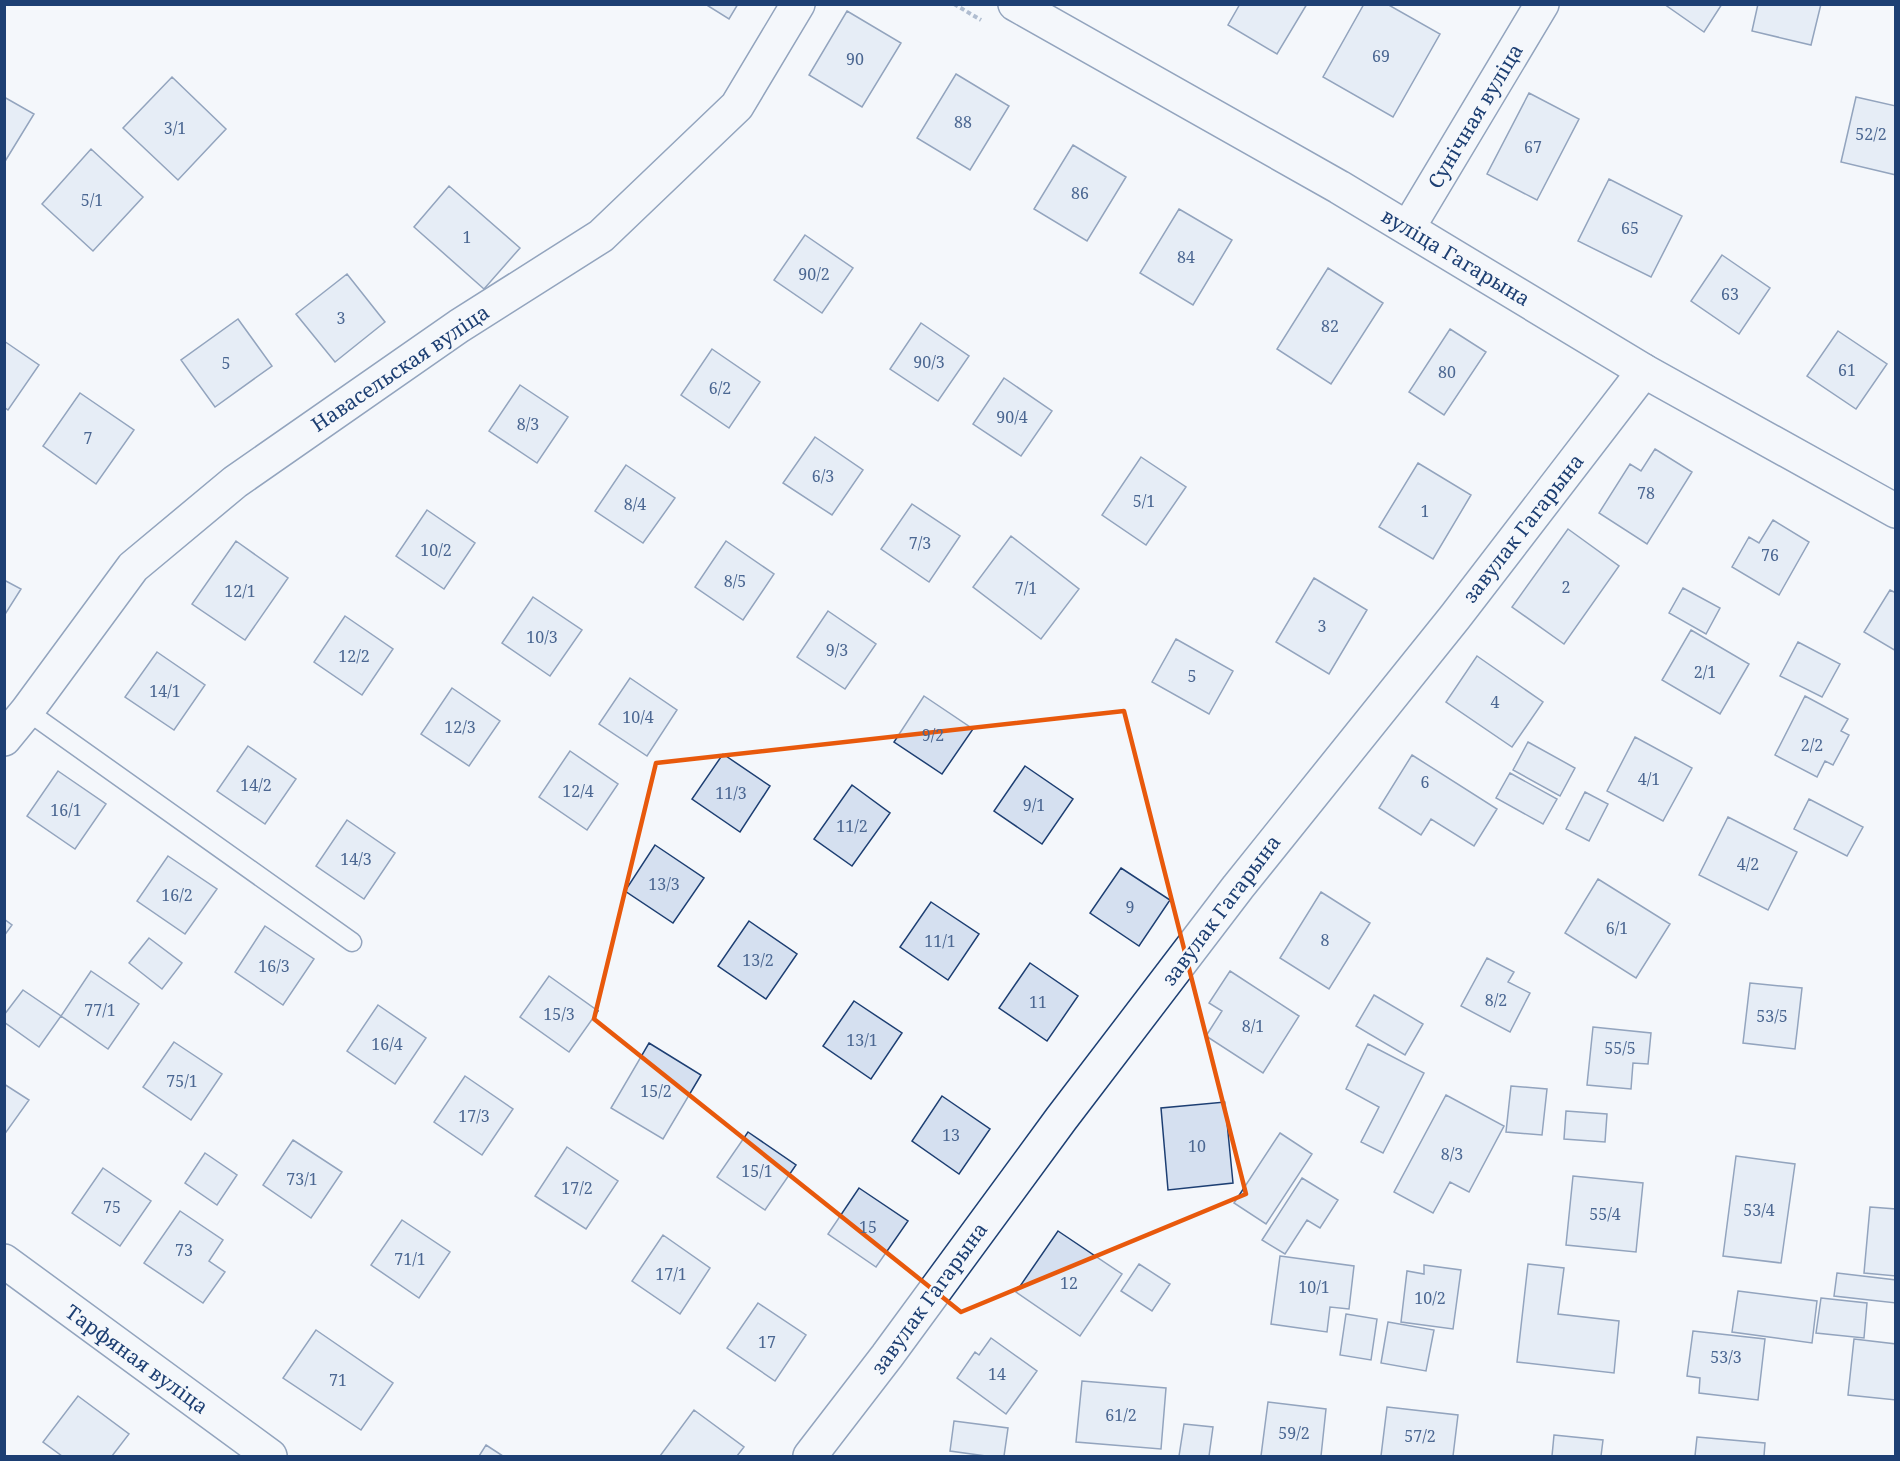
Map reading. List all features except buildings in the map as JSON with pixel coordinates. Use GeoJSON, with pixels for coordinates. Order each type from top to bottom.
{"type":"FeatureCollection","features":[{"type":"Feature","properties":{"kind":"street","name":"Навасельская вуліца"},"geometry":{"type":"LineString","coordinates":[[4,739],[133,567],[226,489],[459,326],[600,236],[737,106],[798,4]]}},
{"type":"Feature","properties":{"kind":"street","name":"вуліца Гагарына"},"geometry":{"type":"LineString","coordinates":[[1015,4],[1408,228],[1644,371],[1896,511]]}},
{"type":"Feature","properties":{"kind":"street","name":"Сунічная вуліца"},"geometry":{"type":"LineString","coordinates":[[1408,228],[1542,4]]}},
{"type":"Feature","properties":{"kind":"street","name":"завулак Гагарына"},"geometry":{"type":"LineString","coordinates":[[810,1456],[894,1347],[1061,1119],[1238,887],[1455,617],[1644,371]]}},
{"type":"Feature","properties":{"kind":"street","name":"Тарфяная вуліца"},"geometry":{"type":"LineString","coordinates":[[4,1262],[270,1456]]}},
{"type":"Feature","properties":{"kind":"lane"},"geometry":{"type":"LineString","coordinates":[[27,711],[352,942]]}},
{"type":"Feature","properties":{"kind":"highlighted area"},"geometry":{"type":"Polygon","coordinates":[[[1124,711],[1246,1194],[961,1312],[594,1019],[656,763],[1124,711]]]}}]}
